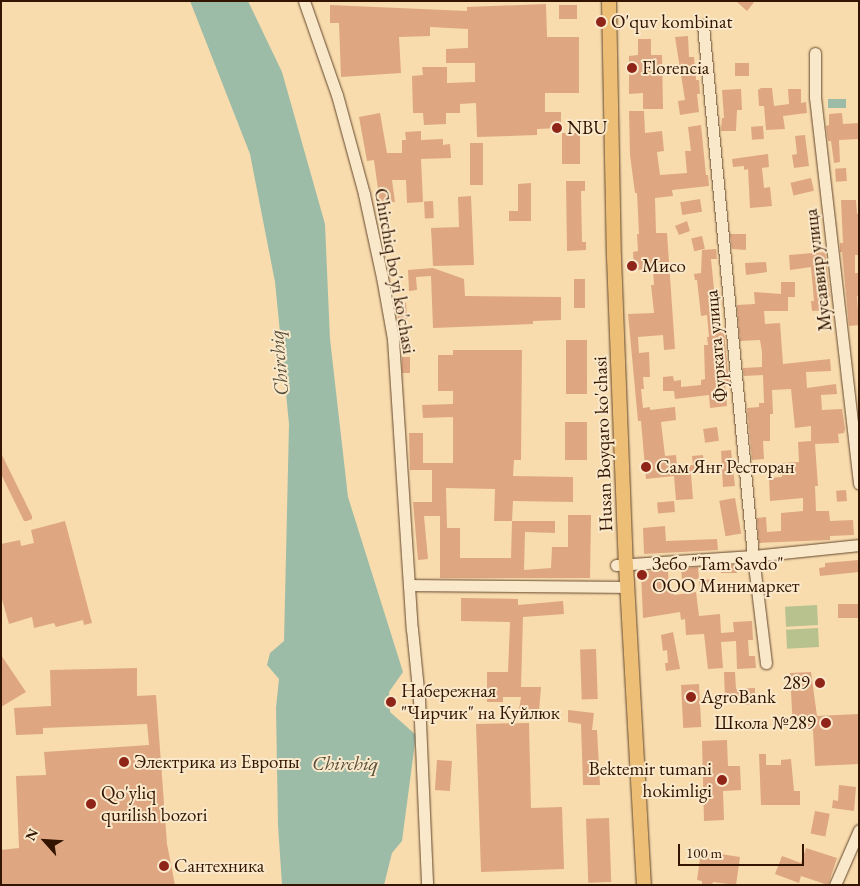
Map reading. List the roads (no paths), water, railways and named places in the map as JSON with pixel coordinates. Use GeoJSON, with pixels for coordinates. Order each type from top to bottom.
{"type":"FeatureCollection","features":[{"type":"Feature","properties":{"kind":"main road","name":"Husan Boyqaro ko'chasi"},"geometry":{"type":"LineString","coordinates":[[601,1],[606,260],[634,885]]}},
{"type":"Feature","properties":{"kind":"main road","name":"Husan Boyqaro ko'chasi"},"geometry":{"type":"LineString","coordinates":[[609,1],[621,565]]}},
{"type":"Feature","properties":{"kind":"main road","name":"Husan Boyqaro ko'chasi"},"geometry":{"type":"LineString","coordinates":[[622,587],[644,885]]}},
{"type":"Feature","properties":{"kind":"street","name":"Chirchiq bo'yi ko'chasi"},"geometry":{"type":"LineString","coordinates":[[304,1],[337,95],[364,194],[393,339],[412,629],[419,699],[427,885]]}},
{"type":"Feature","properties":{"kind":"street","name":"Фурката улица"},"geometry":{"type":"LineString","coordinates":[[703,25],[753,556],[766,663]]}},
{"type":"Feature","properties":{"kind":"street","name":"Мусаввир улица"},"geometry":{"type":"LineString","coordinates":[[814,53],[815,97],[859,484]]}},
{"type":"Feature","properties":{"kind":"street"},"geometry":{"type":"LineString","coordinates":[[621,565],[753,556],[859,545]]}},
{"type":"Feature","properties":{"kind":"street"},"geometry":{"type":"LineString","coordinates":[[410,585],[622,587]]}},
{"type":"Feature","properties":{"kind":"street"},"geometry":{"type":"LineString","coordinates":[[835,885],[859,830]]}},
{"type":"Feature","properties":{"kind":"water","name":"Chirchiq"},"geometry":{"type":"Polygon","coordinates":[[[190,1],[248,1],[282,72],[325,224],[330,339],[348,497],[403,672],[389,692],[390,712],[416,735],[402,841],[392,853],[384,885],[282,885],[278,825],[276,708],[279,679],[267,665],[270,653],[284,641],[289,424],[275,282],[250,154],[190,1]]]}},
{"type":"Feature","properties":{"kind":"water"},"geometry":{"type":"Polygon","coordinates":[[[828,99],[846,99],[846,108],[828,108],[828,99]]]}},
{"type":"Feature","properties":{"kind":"place","name":"O'quv kombinat"},"geometry":{"type":"Point","coordinates":[601,22]}},
{"type":"Feature","properties":{"kind":"place","name":"Florencia"},"geometry":{"type":"Point","coordinates":[632,68]}},
{"type":"Feature","properties":{"kind":"place","name":"NBU"},"geometry":{"type":"Point","coordinates":[557,128]}},
{"type":"Feature","properties":{"kind":"place","name":"Мисо"},"geometry":{"type":"Point","coordinates":[632,266]}},
{"type":"Feature","properties":{"kind":"place","name":"Сам Янг Ресторан"},"geometry":{"type":"Point","coordinates":[646,467]}},
{"type":"Feature","properties":{"kind":"place","name":"Зебо \"Tam Savdo\" ООО Минимаркет"},"geometry":{"type":"Point","coordinates":[642,575]}},
{"type":"Feature","properties":{"kind":"place","name":"289"},"geometry":{"type":"Point","coordinates":[820,683]}},
{"type":"Feature","properties":{"kind":"place","name":"AgroBank"},"geometry":{"type":"Point","coordinates":[691,697]}},
{"type":"Feature","properties":{"kind":"place","name":"Набережная \"Чирчик\" на Куйлюк"},"geometry":{"type":"Point","coordinates":[391,702]}},
{"type":"Feature","properties":{"kind":"place","name":"Школа №289"},"geometry":{"type":"Point","coordinates":[826,723]}},
{"type":"Feature","properties":{"kind":"place","name":"Электрика из Европы"},"geometry":{"type":"Point","coordinates":[124,762]}},
{"type":"Feature","properties":{"kind":"place","name":"Bektemir tumani hokimligi"},"geometry":{"type":"Point","coordinates":[722,780]}},
{"type":"Feature","properties":{"kind":"place","name":"Qo'yliq qurilish bozori"},"geometry":{"type":"Point","coordinates":[91,804]}},
{"type":"Feature","properties":{"kind":"place","name":"Сантехника"},"geometry":{"type":"Point","coordinates":[164,866]}}]}
